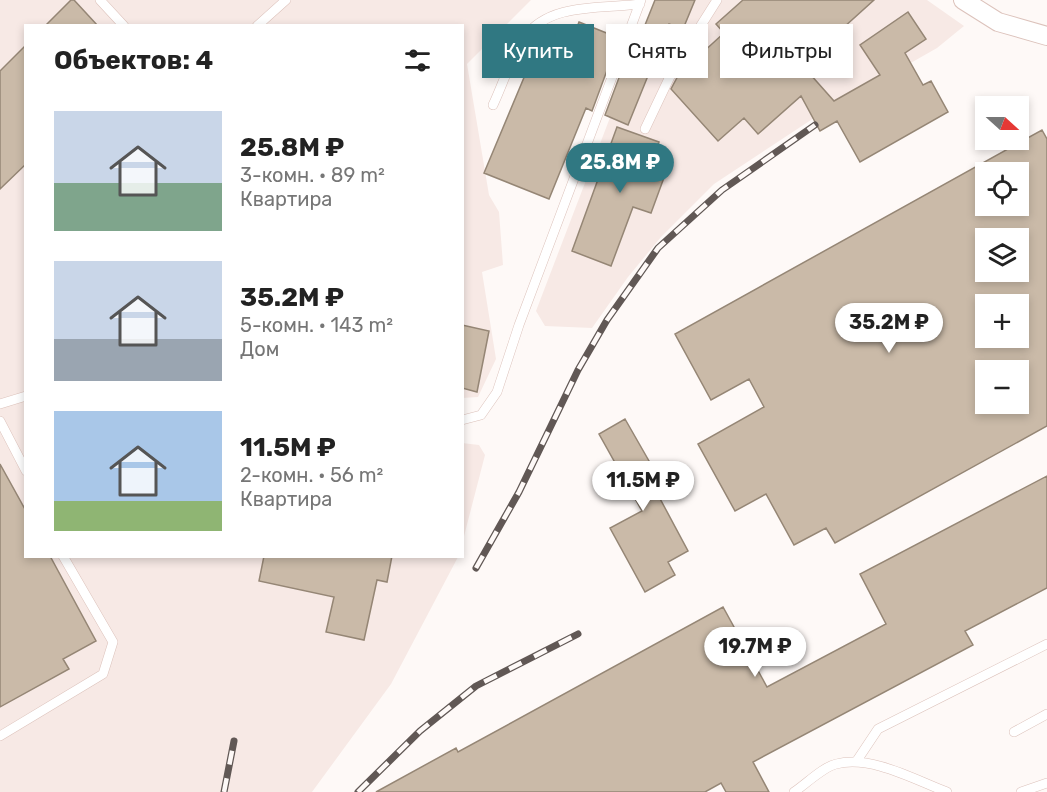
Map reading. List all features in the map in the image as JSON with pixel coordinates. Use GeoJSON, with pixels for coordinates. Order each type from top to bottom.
{"type":"FeatureCollection","features":[{"type":"Feature","properties":{"kind":"street"},"geometry":{"type":"LineString","coordinates":[[963,0],[998,21],[1047,36]]}},
{"type":"Feature","properties":{"kind":"lane"},"geometry":{"type":"LineString","coordinates":[[100,0],[122,24]]}},
{"type":"Feature","properties":{"kind":"lane"},"geometry":{"type":"LineString","coordinates":[[259,24],[286,0]]}},
{"type":"Feature","properties":{"kind":"lane"},"geometry":{"type":"LineString","coordinates":[[645,129],[674,68],[717,0]]}},
{"type":"Feature","properties":{"kind":"lane"},"geometry":{"type":"LineString","coordinates":[[464,419],[481,415],[497,392],[519,325],[641,2],[578,8],[548,17],[524,37],[493,105]]}},
{"type":"Feature","properties":{"kind":"lane"},"geometry":{"type":"LineString","coordinates":[[0,404],[24,397]]}},
{"type":"Feature","properties":{"kind":"lane"},"geometry":{"type":"LineString","coordinates":[[0,422],[24,467]]}},
{"type":"Feature","properties":{"kind":"lane"},"geometry":{"type":"LineString","coordinates":[[0,736],[104,674],[113,642],[64,558]]}},
{"type":"Feature","properties":{"kind":"lane"},"geometry":{"type":"LineString","coordinates":[[856,762],[878,729],[1047,644]]}},
{"type":"Feature","properties":{"kind":"lane"},"geometry":{"type":"LineString","coordinates":[[1014,732],[1047,714]]}},
{"type":"Feature","properties":{"kind":"lane"},"geometry":{"type":"LineString","coordinates":[[794,792],[835,764],[856,762],[879,766],[947,792]]}},
{"type":"Feature","properties":{"kind":"lane"},"geometry":{"type":"LineString","coordinates":[[1021,792],[1047,783]]}},
{"type":"Feature","properties":{"kind":"shaded area"},"geometry":{"type":"Polygon","coordinates":[[[0,0],[531,0],[507,24],[482,24],[482,49],[467,64],[489,195],[499,212],[503,265],[482,272],[496,359],[478,397],[464,398],[464,24],[24,24],[24,558],[457,558],[391,684],[312,792],[0,792],[0,0]]]}},
{"type":"Feature","properties":{"kind":"shaded area"},"geometry":{"type":"Polygon","coordinates":[[[655,0],[927,0],[964,26],[937,48],[814,118],[714,184],[661,237],[628,277],[592,328],[545,326],[536,311],[625,78],[708,78],[708,24],[646,24],[655,0]]]}},
{"type":"Feature","properties":{"kind":"shaded area"},"geometry":{"type":"Polygon","coordinates":[[[464,443],[479,445],[485,455],[464,536],[464,443]]]}},
{"type":"Feature","properties":{"kind":"building"},"geometry":{"type":"Polygon","coordinates":[[[71,0],[74,0],[96,24],[47,24],[71,0]]]}},
{"type":"Feature","properties":{"kind":"building"},"geometry":{"type":"Polygon","coordinates":[[[655,0],[695,0],[685,24],[645,24],[655,0]]]}},
{"type":"Feature","properties":{"kind":"building"},"geometry":{"type":"Polygon","coordinates":[[[743,0],[874,0],[847,24],[720,24],[720,28],[716,24],[743,0]]]}},
{"type":"Feature","properties":{"kind":"building"},"geometry":{"type":"Polygon","coordinates":[[[908,12],[926,39],[905,53],[923,85],[931,81],[948,112],[860,162],[837,121],[820,131],[801,96],[758,134],[744,118],[718,141],[671,89],[677,78],[708,78],[708,48],[720,37],[720,78],[814,78],[834,101],[880,75],[860,45],[908,12]]]}},
{"type":"Feature","properties":{"kind":"building"},"geometry":{"type":"Polygon","coordinates":[[[594,28],[606,33],[606,73],[592,111],[586,108],[549,199],[484,173],[524,78],[594,78],[594,28]]]}},
{"type":"Feature","properties":{"kind":"building"},"geometry":{"type":"Polygon","coordinates":[[[24,47],[24,166],[0,189],[0,71],[24,47]]]}},
{"type":"Feature","properties":{"kind":"building"},"geometry":{"type":"Polygon","coordinates":[[[619,78],[647,78],[628,125],[605,115],[619,78]]]}},
{"type":"Feature","properties":{"kind":"building"},"geometry":{"type":"Polygon","coordinates":[[[617,127],[659,142],[653,158],[669,164],[651,213],[633,207],[611,266],[572,251],[617,127]]]}},
{"type":"Feature","properties":{"kind":"building"},"geometry":{"type":"Polygon","coordinates":[[[1042,130],[1047,139],[1047,426],[835,543],[826,528],[794,545],[766,494],[735,511],[698,444],[764,407],[749,379],[711,400],[675,334],[975,167],[975,216],[1029,216],[1029,162],[984,162],[1006,150],[1029,150],[1029,137],[1042,130]]]}},
{"type":"Feature","properties":{"kind":"building"},"geometry":{"type":"Polygon","coordinates":[[[464,325],[489,331],[477,392],[464,389],[464,325]]]}},
{"type":"Feature","properties":{"kind":"building"},"geometry":{"type":"Polygon","coordinates":[[[625,419],[665,489],[657,493],[688,551],[668,562],[675,575],[645,592],[610,528],[642,511],[599,434],[625,419]]]}},
{"type":"Feature","properties":{"kind":"building"},"geometry":{"type":"Polygon","coordinates":[[[0,464],[24,507],[24,558],[51,558],[96,641],[63,659],[69,669],[0,707],[0,464]]]}},
{"type":"Feature","properties":{"kind":"building"},"geometry":{"type":"Polygon","coordinates":[[[1047,476],[1047,588],[965,631],[973,645],[753,762],[769,792],[726,792],[721,783],[705,792],[376,792],[456,748],[458,752],[723,607],[767,687],[886,624],[860,574],[1047,476]]]}},
{"type":"Feature","properties":{"kind":"building"},"geometry":{"type":"Polygon","coordinates":[[[264,558],[392,558],[387,582],[377,580],[364,640],[326,632],[334,597],[259,581],[264,558]]]}},
{"type":"Feature","properties":{"kind":"railway"},"geometry":{"type":"LineString","coordinates":[[476,568],[519,492],[578,370],[607,320],[658,248],[722,190],[815,125]]}},
{"type":"Feature","properties":{"kind":"railway"},"geometry":{"type":"LineString","coordinates":[[358,792],[420,731],[476,686],[578,634]]}},
{"type":"Feature","properties":{"kind":"railway"},"geometry":{"type":"LineString","coordinates":[[224,792],[234,741]]}}]}
